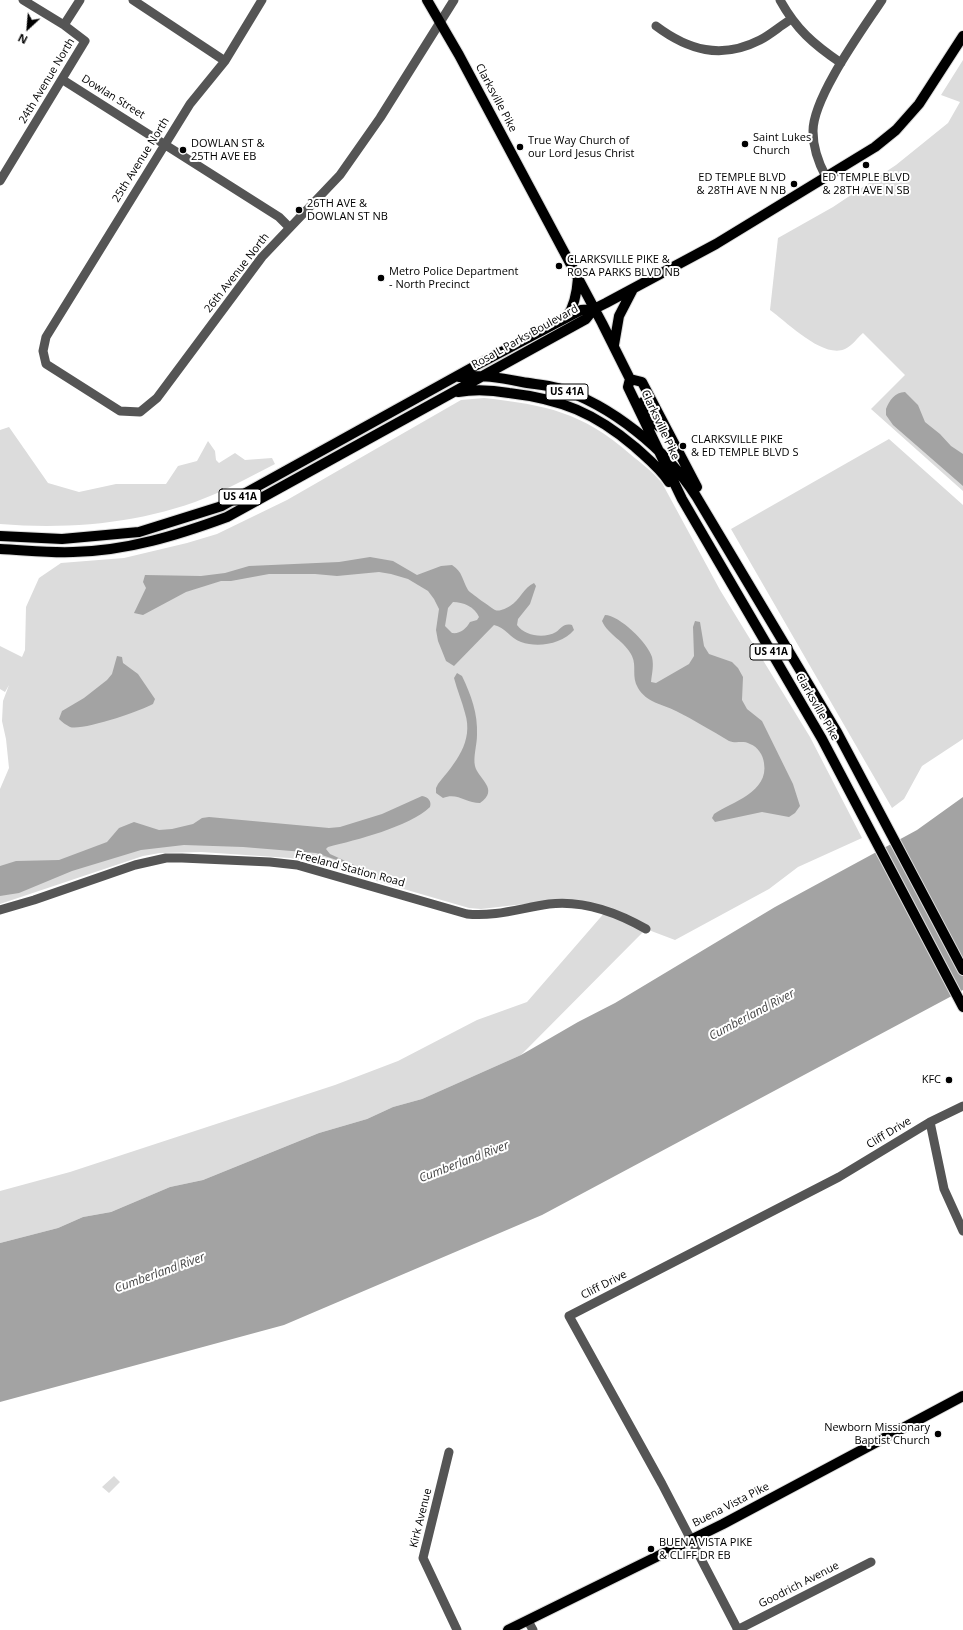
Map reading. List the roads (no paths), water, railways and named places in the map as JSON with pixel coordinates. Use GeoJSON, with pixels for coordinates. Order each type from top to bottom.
{"type":"FeatureCollection","features":[{"type":"Feature","properties":{"kind":"main road","name":"Clarksville Pike"},"geometry":{"type":"LineString","coordinates":[[427,0],[441,22],[614,345],[629,383],[682,499],[822,739],[963,1007]]}},
{"type":"Feature","properties":{"kind":"main road"},"geometry":{"type":"LineString","coordinates":[[594,309],[716,244],[875,147],[903,123],[926,94],[963,36]]}},
{"type":"Feature","properties":{"kind":"main road"},"geometry":{"type":"LineString","coordinates":[[567,317],[573,307],[578,290],[578,278]]}},
{"type":"Feature","properties":{"kind":"main road"},"geometry":{"type":"LineString","coordinates":[[614,345],[619,316],[635,287]]}},
{"type":"Feature","properties":{"kind":"main road","name":"Rosa L Parks Boulevard"},"geometry":{"type":"LineString","coordinates":[[0,536],[62,539],[140,532],[222,506],[567,317],[581,310],[594,309]]}},
{"type":"Feature","properties":{"kind":"main road","name":"Rosa L Parks Boulevard"},"geometry":{"type":"LineString","coordinates":[[0,549],[73,552],[104,550],[142,544],[188,531],[227,516],[586,319],[594,309]]}},
{"type":"Feature","properties":{"kind":"main road","name":"US 41A"},"geometry":{"type":"LineString","coordinates":[[455,377],[481,376],[557,388],[589,401],[619,419],[661,454],[681,474],[696,496]]}},
{"type":"Feature","properties":{"kind":"main road","name":"Clarksville Pike"},"geometry":{"type":"LineString","coordinates":[[629,383],[642,382],[698,489],[696,496],[837,732],[963,970]]}},
{"type":"Feature","properties":{"kind":"main road","name":"US 41A"},"geometry":{"type":"LineString","coordinates":[[450,394],[480,390],[515,393],[546,398],[584,411],[618,433],[644,454],[682,499]]}},
{"type":"Feature","properties":{"kind":"main road","name":"Buena Vista Pike"},"geometry":{"type":"LineString","coordinates":[[508,1630],[531,1626],[690,1539],[724,1524],[963,1396]]}},
{"type":"Feature","properties":{"kind":"street"},"geometry":{"type":"LineString","coordinates":[[23,0],[64,25]]}},
{"type":"Feature","properties":{"kind":"street","name":"24th Avenue North"},"geometry":{"type":"LineString","coordinates":[[0,182],[85,42],[64,25],[80,0]]}},
{"type":"Feature","properties":{"kind":"street"},"geometry":{"type":"LineString","coordinates":[[133,0],[225,61]]}},
{"type":"Feature","properties":{"kind":"street","name":"25th Avenue North"},"geometry":{"type":"LineString","coordinates":[[128,413],[120,411],[46,364],[43,351],[46,337],[165,144],[192,102],[225,61],[262,0]]}},
{"type":"Feature","properties":{"kind":"street","name":"26th Avenue North"},"geometry":{"type":"LineString","coordinates":[[128,413],[140,412],[157,398],[262,257],[340,175],[380,118],[454,0]]}},
{"type":"Feature","properties":{"kind":"street"},"geometry":{"type":"LineString","coordinates":[[780,0],[790,20],[817,47],[841,63]]}},
{"type":"Feature","properties":{"kind":"street"},"geometry":{"type":"LineString","coordinates":[[826,177],[818,162],[813,131],[816,111],[841,63],[882,0]]}},
{"type":"Feature","properties":{"kind":"street"},"geometry":{"type":"LineString","coordinates":[[656,26],[681,43],[708,50],[723,51],[754,43],[790,20]]}},
{"type":"Feature","properties":{"kind":"street","name":"Dowlan Street"},"geometry":{"type":"LineString","coordinates":[[63,80],[279,216],[289,227]]}},
{"type":"Feature","properties":{"kind":"street","name":"Freeland Station Road"},"geometry":{"type":"LineString","coordinates":[[0,910],[15,907],[135,865],[166,858],[204,858],[297,865],[467,914],[493,914],[550,904],[565,904],[616,913],[646,929]]}},
{"type":"Feature","properties":{"kind":"street","name":"Cliff Drive"},"geometry":{"type":"LineString","coordinates":[[738,1630],[662,1484],[569,1316],[839,1177],[930,1122],[963,1106]]}},
{"type":"Feature","properties":{"kind":"street"},"geometry":{"type":"LineString","coordinates":[[930,1122],[944,1188],[963,1230]]}},
{"type":"Feature","properties":{"kind":"street","name":"Kirk Avenue"},"geometry":{"type":"LineString","coordinates":[[449,1452],[423,1558],[457,1630]]}},
{"type":"Feature","properties":{"kind":"street","name":"Goodrich Avenue"},"geometry":{"type":"LineString","coordinates":[[738,1630],[871,1562]]}},
{"type":"Feature","properties":{"kind":"water"},"geometry":{"type":"Polygon","coordinates":[[[905,392],[918,405],[925,422],[940,434],[951,446],[963,454],[963,486],[893,425],[886,415],[886,409],[895,395],[905,392]]]}},
{"type":"Feature","properties":{"kind":"water"},"geometry":{"type":"Polygon","coordinates":[[[370,557],[393,561],[417,575],[441,566],[452,565],[460,573],[468,590],[495,610],[503,610],[510,606],[517,600],[527,587],[534,583],[536,586],[530,604],[518,619],[517,625],[520,629],[530,634],[540,636],[556,632],[563,626],[567,625],[572,625],[574,630],[563,639],[556,642],[535,645],[521,642],[498,626],[494,625],[454,666],[446,661],[438,641],[436,630],[439,609],[428,591],[408,579],[379,572],[337,576],[315,574],[269,574],[231,581],[221,581],[186,592],[143,615],[134,613],[146,588],[143,582],[145,575],[201,576],[225,573],[249,566],[339,562],[370,557]],[[453,602],[448,608],[445,626],[452,633],[458,633],[467,627],[470,622],[477,620],[479,617],[475,610],[465,604],[453,602]]]}},
{"type":"Feature","properties":{"kind":"water"},"geometry":{"type":"Polygon","coordinates":[[[605,615],[611,616],[625,625],[645,645],[653,660],[651,682],[656,683],[689,664],[694,656],[693,627],[695,621],[700,622],[704,646],[709,654],[732,662],[738,668],[743,677],[742,700],[747,709],[762,721],[793,784],[800,806],[795,813],[789,817],[762,812],[715,822],[712,818],[714,814],[748,795],[761,782],[764,773],[763,757],[758,749],[753,745],[745,742],[729,741],[683,714],[646,697],[636,684],[632,656],[625,646],[605,626],[602,621],[605,615]]]}},
{"type":"Feature","properties":{"kind":"water"},"geometry":{"type":"Polygon","coordinates":[[[117,656],[122,657],[123,663],[138,674],[155,699],[153,704],[125,715],[86,726],[70,727],[61,721],[59,719],[62,711],[84,698],[107,680],[112,674],[117,656]]]}},
{"type":"Feature","properties":{"kind":"water"},"geometry":{"type":"Polygon","coordinates":[[[457,673],[462,676],[471,697],[475,712],[477,739],[474,759],[475,766],[488,789],[486,798],[480,803],[475,803],[453,796],[443,798],[436,793],[438,784],[451,768],[461,752],[467,733],[465,713],[454,678],[457,673]]]}},
{"type":"Feature","properties":{"kind":"water"},"geometry":{"type":"Polygon","coordinates":[[[422,796],[429,800],[430,807],[409,821],[382,832],[328,847],[326,849],[330,854],[363,869],[316,853],[243,847],[184,845],[141,850],[72,871],[19,893],[0,896],[0,866],[16,861],[59,860],[107,842],[119,828],[134,822],[159,830],[172,829],[193,824],[202,818],[209,817],[329,828],[340,827],[382,814],[422,796]]]}},
{"type":"Feature","properties":{"kind":"water","name":"Cumberland River"},"geometry":{"type":"Polygon","coordinates":[[[963,797],[963,990],[542,1215],[284,1325],[0,1402],[0,1243],[58,1228],[83,1217],[111,1212],[170,1187],[203,1180],[319,1133],[367,1119],[393,1107],[422,1099],[521,1055],[578,1022],[615,1003],[775,907],[917,830],[963,797]]]}},
{"type":"Feature","properties":{"kind":"place","name":"Saint Lukes Church"},"geometry":{"type":"Point","coordinates":[745,144]}},
{"type":"Feature","properties":{"kind":"place","name":"True Way Church of our Lord Jesus Christ"},"geometry":{"type":"Point","coordinates":[520,147]}},
{"type":"Feature","properties":{"kind":"place","name":"DOWLAN ST & 25TH AVE EB"},"geometry":{"type":"Point","coordinates":[183,150]}},
{"type":"Feature","properties":{"kind":"place","name":"ED TEMPLE BLVD & 28TH AVE N SB"},"geometry":{"type":"Point","coordinates":[866,165]}},
{"type":"Feature","properties":{"kind":"place","name":"ED TEMPLE BLVD & 28TH AVE N NB"},"geometry":{"type":"Point","coordinates":[794,184]}},
{"type":"Feature","properties":{"kind":"place","name":"26TH AVE & DOWLAN ST NB"},"geometry":{"type":"Point","coordinates":[299,210]}},
{"type":"Feature","properties":{"kind":"place","name":"CLARKSVILLE PIKE & ROSA PARKS BLVD NB"},"geometry":{"type":"Point","coordinates":[559,266]}},
{"type":"Feature","properties":{"kind":"place","name":"Metro Police Department - North Precinct"},"geometry":{"type":"Point","coordinates":[381,278]}},
{"type":"Feature","properties":{"kind":"place","name":"CLARKSVILLE PIKE & ED TEMPLE BLVD S"},"geometry":{"type":"Point","coordinates":[683,446]}},
{"type":"Feature","properties":{"kind":"place","name":"KFC"},"geometry":{"type":"Point","coordinates":[949,1080]}},
{"type":"Feature","properties":{"kind":"place","name":"Newborn Missionary Baptist Church"},"geometry":{"type":"Point","coordinates":[938,1434]}},
{"type":"Feature","properties":{"kind":"place","name":"BUENA VISTA PIKE & CLIFF DR EB"},"geometry":{"type":"Point","coordinates":[651,1549]}}]}
